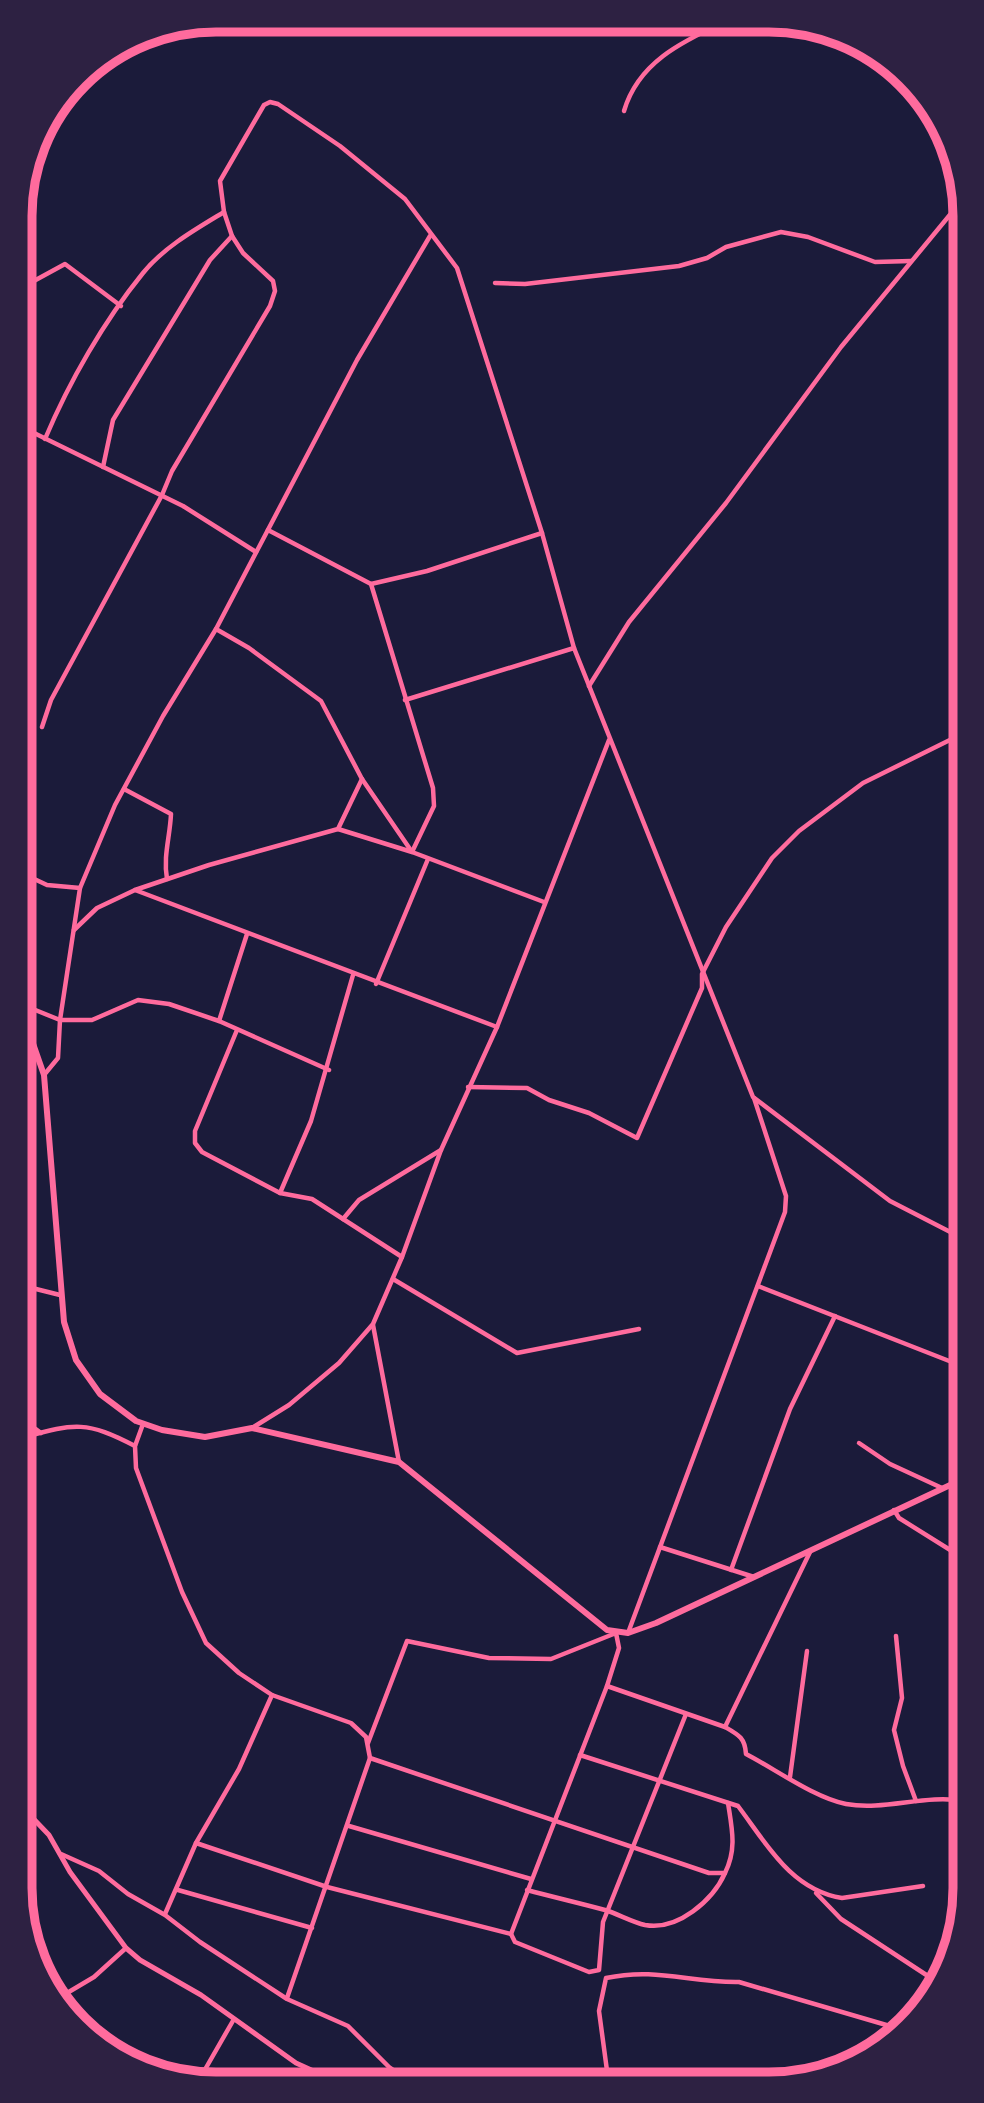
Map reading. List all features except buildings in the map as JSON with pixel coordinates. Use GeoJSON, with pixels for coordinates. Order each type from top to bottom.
{"type":"FeatureCollection","features":[{"type":"Feature","properties":{"kind":"main road"},"geometry":{"type":"LineString","coordinates":[[32,1041],[44,1075],[60,1295],[69,1343],[85,1377],[117,1410],[143,1424],[205,1437],[253,1427],[399,1462],[607,1630],[616,1633],[628,1633],[952,1484]]}},
{"type":"Feature","properties":{"kind":"street"},"geometry":{"type":"LineString","coordinates":[[624,111],[636,81],[649,72],[662,54],[705,32]]}},
{"type":"Feature","properties":{"kind":"street"},"geometry":{"type":"LineString","coordinates":[[42,727],[51,701],[104,598],[162,495],[172,471],[270,306],[275,292],[273,281],[243,253],[232,236],[224,212],[220,181],[264,105],[270,102],[340,146],[405,199],[430,236],[457,268],[542,533],[574,648],[753,1097],[786,1196],[785,1212],[628,1633]]}},
{"type":"Feature","properties":{"kind":"street"},"geometry":{"type":"LineString","coordinates":[[589,687],[629,622],[726,503],[841,348],[953,211]]}},
{"type":"Feature","properties":{"kind":"street"},"geometry":{"type":"LineString","coordinates":[[45,439],[77,374],[144,272],[168,249],[224,212]]}},
{"type":"Feature","properties":{"kind":"street"},"geometry":{"type":"LineString","coordinates":[[495,283],[525,284],[679,266],[708,258],[726,247],[781,232],[808,237],[875,262],[911,261]]}},
{"type":"Feature","properties":{"kind":"street"},"geometry":{"type":"LineString","coordinates":[[103,467],[113,420],[210,260],[232,236]]}},
{"type":"Feature","properties":{"kind":"street"},"geometry":{"type":"LineString","coordinates":[[44,1075],[58,1058],[60,1020],[80,888],[124,789],[216,629],[357,360],[430,236]]}},
{"type":"Feature","properties":{"kind":"street"},"geometry":{"type":"LineString","coordinates":[[32,282],[65,264],[121,306]]}},
{"type":"Feature","properties":{"kind":"street"},"geometry":{"type":"LineString","coordinates":[[32,433],[162,495],[256,552]]}},
{"type":"Feature","properties":{"kind":"street"},"geometry":{"type":"LineString","coordinates":[[268,530],[371,584],[427,571],[542,533]]}},
{"type":"Feature","properties":{"kind":"street"},"geometry":{"type":"LineString","coordinates":[[371,584],[433,788],[434,806],[412,852]]}},
{"type":"Feature","properties":{"kind":"street"},"geometry":{"type":"LineString","coordinates":[[216,629],[321,701],[362,779],[412,852]]}},
{"type":"Feature","properties":{"kind":"street"},"geometry":{"type":"LineString","coordinates":[[405,700],[574,648]]}},
{"type":"Feature","properties":{"kind":"street"},"geometry":{"type":"LineString","coordinates":[[253,1427],[289,1405],[339,1363],[373,1324],[402,1258],[441,1150],[497,1027],[609,739]]}},
{"type":"Feature","properties":{"kind":"street"},"geometry":{"type":"LineString","coordinates":[[468,1087],[527,1088],[549,1100],[589,1113],[637,1138],[702,988],[702,974],[726,927],[772,858],[799,831],[863,783],[953,739]]}},
{"type":"Feature","properties":{"kind":"street"},"geometry":{"type":"LineString","coordinates":[[32,760],[33,754]]}},
{"type":"Feature","properties":{"kind":"street"},"geometry":{"type":"LineString","coordinates":[[338,829],[362,779]]}},
{"type":"Feature","properties":{"kind":"street"},"geometry":{"type":"LineString","coordinates":[[124,789],[171,814],[170,837],[164,858],[167,879]]}},
{"type":"Feature","properties":{"kind":"street"},"geometry":{"type":"LineString","coordinates":[[73,930],[97,908],[135,890],[338,829],[412,852],[544,902]]}},
{"type":"Feature","properties":{"kind":"street"},"geometry":{"type":"LineString","coordinates":[[376,984],[428,859]]}},
{"type":"Feature","properties":{"kind":"street"},"geometry":{"type":"LineString","coordinates":[[32,878],[47,885],[80,888]]}},
{"type":"Feature","properties":{"kind":"street"},"geometry":{"type":"LineString","coordinates":[[135,890],[376,984],[497,1027]]}},
{"type":"Feature","properties":{"kind":"street"},"geometry":{"type":"LineString","coordinates":[[219,1021],[247,934]]}},
{"type":"Feature","properties":{"kind":"street"},"geometry":{"type":"LineString","coordinates":[[280,1193],[312,1121],[329,1070],[354,975]]}},
{"type":"Feature","properties":{"kind":"street"},"geometry":{"type":"LineString","coordinates":[[32,1009],[60,1020],[92,1020],[138,1000],[169,1004],[219,1021],[329,1070]]}},
{"type":"Feature","properties":{"kind":"street"},"geometry":{"type":"LineString","coordinates":[[237,1030],[195,1131],[195,1143],[202,1152],[280,1193],[312,1199],[402,1258]]}},
{"type":"Feature","properties":{"kind":"street"},"geometry":{"type":"LineString","coordinates":[[753,1097],[890,1201],[952,1233]]}},
{"type":"Feature","properties":{"kind":"street"},"geometry":{"type":"LineString","coordinates":[[343,1219],[359,1200],[441,1150]]}},
{"type":"Feature","properties":{"kind":"street"},"geometry":{"type":"LineString","coordinates":[[393,1279],[517,1353],[639,1329]]}},
{"type":"Feature","properties":{"kind":"street"},"geometry":{"type":"LineString","coordinates":[[758,1286],[952,1362]]}},
{"type":"Feature","properties":{"kind":"street"},"geometry":{"type":"LineString","coordinates":[[32,1288],[60,1295]]}},
{"type":"Feature","properties":{"kind":"street"},"geometry":{"type":"LineString","coordinates":[[731,1570],[790,1409],[835,1316]]}},
{"type":"Feature","properties":{"kind":"street"},"geometry":{"type":"LineString","coordinates":[[373,1324],[399,1462]]}},
{"type":"Feature","properties":{"kind":"street"},"geometry":{"type":"LineString","coordinates":[[143,1424],[135,1446],[136,1468],[182,1592],[206,1643],[239,1673],[272,1695],[351,1723],[366,1737],[370,1758],[349,1826],[287,1999]]}},
{"type":"Feature","properties":{"kind":"street"},"geometry":{"type":"LineString","coordinates":[[32,1435],[67,1425],[104,1430],[135,1446]]}},
{"type":"Feature","properties":{"kind":"street"},"geometry":{"type":"LineString","coordinates":[[32,1426],[41,1433]]}},
{"type":"Feature","properties":{"kind":"street"},"geometry":{"type":"LineString","coordinates":[[859,1443],[890,1464],[942,1488]]}},
{"type":"Feature","properties":{"kind":"street"},"geometry":{"type":"LineString","coordinates":[[894,1510],[899,1518],[952,1551]]}},
{"type":"Feature","properties":{"kind":"street"},"geometry":{"type":"LineString","coordinates":[[660,1547],[754,1577]]}},
{"type":"Feature","properties":{"kind":"street"},"geometry":{"type":"LineString","coordinates":[[725,1727],[810,1551]]}},
{"type":"Feature","properties":{"kind":"street"},"geometry":{"type":"LineString","coordinates":[[367,1744],[407,1641],[489,1658],[551,1659],[616,1633],[619,1648],[607,1686],[511,1934],[515,1942],[589,1972],[599,1970],[603,1922],[686,1714]]}},
{"type":"Feature","properties":{"kind":"street"},"geometry":{"type":"LineString","coordinates":[[896,1636],[902,1698],[894,1730],[902,1766],[916,1801]]}},
{"type":"Feature","properties":{"kind":"street"},"geometry":{"type":"LineString","coordinates":[[789,1777],[807,1651]]}},
{"type":"Feature","properties":{"kind":"street"},"geometry":{"type":"LineString","coordinates":[[607,1686],[725,1727],[740,1735],[746,1754],[831,1800],[848,1805],[952,1799]]}},
{"type":"Feature","properties":{"kind":"street"},"geometry":{"type":"LineString","coordinates":[[165,1914],[178,1890],[196,1843],[239,1769],[272,1695]]}},
{"type":"Feature","properties":{"kind":"street"},"geometry":{"type":"LineString","coordinates":[[580,1755],[738,1806],[755,1833],[795,1877],[813,1890],[841,1919],[929,1977]]}},
{"type":"Feature","properties":{"kind":"street"},"geometry":{"type":"LineString","coordinates":[[370,1758],[709,1873],[725,1873]]}},
{"type":"Feature","properties":{"kind":"street"},"geometry":{"type":"LineString","coordinates":[[527,1890],[607,1911],[647,1925],[662,1924],[703,1907],[717,1892],[732,1859],[734,1840],[728,1803]]}},
{"type":"Feature","properties":{"kind":"street"},"geometry":{"type":"LineString","coordinates":[[32,1817],[49,1835],[126,1948],[296,2063],[316,2072]]}},
{"type":"Feature","properties":{"kind":"street"},"geometry":{"type":"LineString","coordinates":[[349,1826],[531,1879]]}},
{"type":"Feature","properties":{"kind":"street"},"geometry":{"type":"LineString","coordinates":[[196,1843],[327,1887],[511,1934]]}},
{"type":"Feature","properties":{"kind":"street"},"geometry":{"type":"LineString","coordinates":[[60,1854],[99,1871],[128,1894],[165,1914],[200,1942],[287,1999],[348,2025],[397,2072]]}},
{"type":"Feature","properties":{"kind":"street"},"geometry":{"type":"LineString","coordinates":[[813,1890],[842,1898],[923,1886]]}},
{"type":"Feature","properties":{"kind":"street"},"geometry":{"type":"LineString","coordinates":[[178,1890],[312,1928]]}},
{"type":"Feature","properties":{"kind":"street"},"geometry":{"type":"LineString","coordinates":[[66,1994],[94,1977],[126,1948]]}},
{"type":"Feature","properties":{"kind":"street"},"geometry":{"type":"LineString","coordinates":[[607,2072],[598,2011],[606,1978],[635,1971],[739,1982],[889,2026]]}},
{"type":"Feature","properties":{"kind":"street"},"geometry":{"type":"LineString","coordinates":[[204,2071],[234,2019]]}}]}
